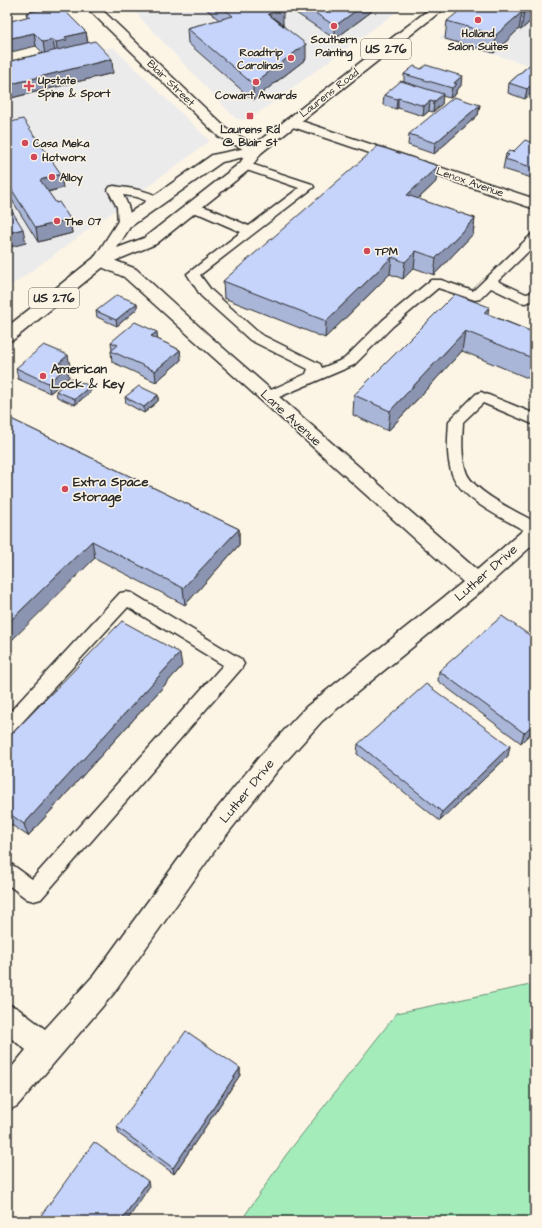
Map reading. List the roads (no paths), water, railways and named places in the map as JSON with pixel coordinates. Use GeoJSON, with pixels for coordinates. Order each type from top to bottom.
{"type":"FeatureCollection","features":[{"type":"Feature","properties":{"kind":"street","name":"Blair Street"},"geometry":{"type":"LineString","coordinates":[[92,7],[224,134],[256,150]]}},
{"type":"Feature","properties":{"kind":"street","name":"Laurens Road"},"geometry":{"type":"LineString","coordinates":[[7,336],[101,260],[150,241],[245,166],[256,150],[440,7]]}},
{"type":"Feature","properties":{"kind":"street","name":"Lenox Avenue"},"geometry":{"type":"LineString","coordinates":[[292,122],[535,204]]}},
{"type":"Feature","properties":{"kind":"street","name":"Laurens Road"},"geometry":{"type":"LineString","coordinates":[[101,260],[124,224],[156,201],[217,158],[256,150]]}},
{"type":"Feature","properties":{"kind":"street","name":"Lane Avenue"},"geometry":{"type":"LineString","coordinates":[[101,260],[130,273],[267,397],[476,582]]}},
{"type":"Feature","properties":{"kind":"street","name":"Luther Drive"},"geometry":{"type":"LineString","coordinates":[[7,1096],[104,984],[211,835],[269,763],[314,714],[476,582],[535,530]]}},
{"type":"Feature","properties":{"kind":"street"},"geometry":{"type":"LineString","coordinates":[[7,1018],[47,1048]]}},
{"type":"Feature","properties":{"kind":"lane"},"geometry":{"type":"LineString","coordinates":[[245,166],[308,187],[193,274],[206,293],[255,337],[315,367],[313,377]]}},
{"type":"Feature","properties":{"kind":"lane"},"geometry":{"type":"LineString","coordinates":[[124,224],[123,207],[114,190],[140,194],[156,201]]}},
{"type":"Feature","properties":{"kind":"lane"},"geometry":{"type":"LineString","coordinates":[[192,208],[206,212],[250,231]]}},
{"type":"Feature","properties":{"kind":"lane"},"geometry":{"type":"LineString","coordinates":[[267,397],[349,362],[388,323],[436,283],[475,296],[535,238]]}},
{"type":"Feature","properties":{"kind":"lane"},"geometry":{"type":"LineString","coordinates":[[488,282],[525,299],[535,296]]}},
{"type":"Feature","properties":{"kind":"lane"},"geometry":{"type":"LineString","coordinates":[[535,420],[481,397],[456,421],[455,449],[461,478],[478,495],[535,530]]}},
{"type":"Feature","properties":{"kind":"lane"},"geometry":{"type":"LineString","coordinates":[[7,728],[126,598],[236,664],[34,892],[7,872]]}},
{"type":"Feature","properties":{"kind":"place","name":"Holland Salon Suites"},"geometry":{"type":"Point","coordinates":[478,20]}},
{"type":"Feature","properties":{"kind":"place","name":"Southern Painting"},"geometry":{"type":"Point","coordinates":[334,26]}},
{"type":"Feature","properties":{"kind":"place","name":"Roadtrip Carolinas"},"geometry":{"type":"Point","coordinates":[291,58]}},
{"type":"Feature","properties":{"kind":"place","name":"Cowart Awards"},"geometry":{"type":"Point","coordinates":[256,82]}},
{"type":"Feature","properties":{"kind":"place","name":"Upstate Spine & Sport"},"geometry":{"type":"Point","coordinates":[29,86]}},
{"type":"Feature","properties":{"kind":"place","name":"Laurens Rd @ Blair St"},"geometry":{"type":"Point","coordinates":[250,116]}},
{"type":"Feature","properties":{"kind":"place","name":"Casa Meka"},"geometry":{"type":"Point","coordinates":[25,143]}},
{"type":"Feature","properties":{"kind":"place","name":"Hotworx"},"geometry":{"type":"Point","coordinates":[34,157]}},
{"type":"Feature","properties":{"kind":"place","name":"Alloy"},"geometry":{"type":"Point","coordinates":[52,177]}},
{"type":"Feature","properties":{"kind":"place","name":"The 07"},"geometry":{"type":"Point","coordinates":[57,221]}},
{"type":"Feature","properties":{"kind":"place","name":"TPM"},"geometry":{"type":"Point","coordinates":[367,251]}},
{"type":"Feature","properties":{"kind":"place","name":"American Lock & Key"},"geometry":{"type":"Point","coordinates":[43,376]}},
{"type":"Feature","properties":{"kind":"place","name":"Extra Space Storage"},"geometry":{"type":"Point","coordinates":[65,489]}}]}
